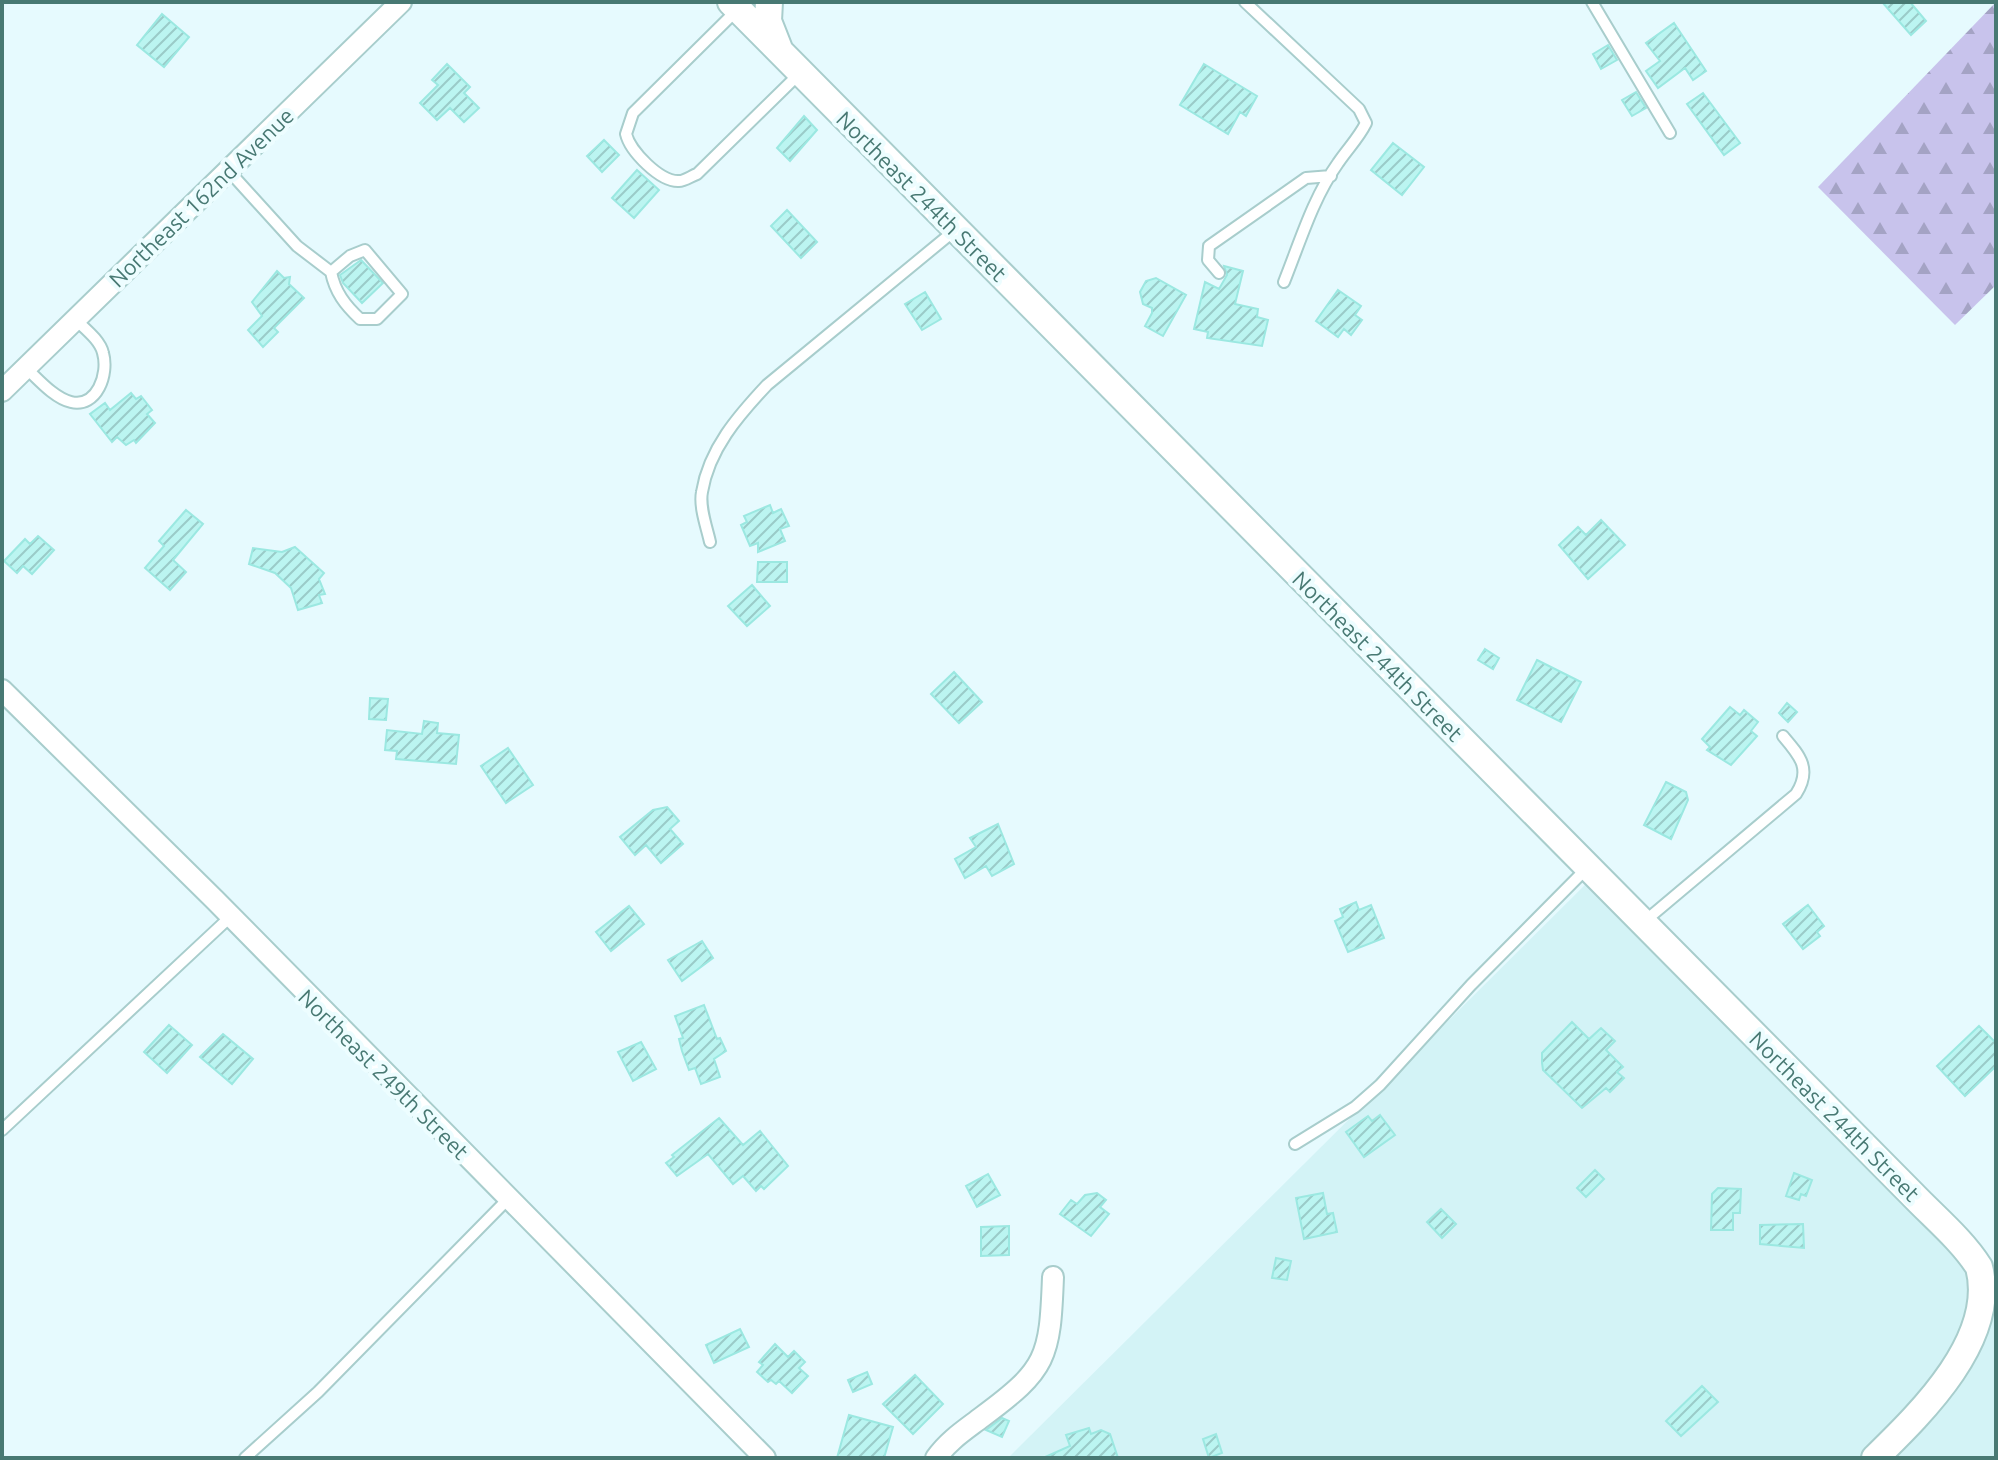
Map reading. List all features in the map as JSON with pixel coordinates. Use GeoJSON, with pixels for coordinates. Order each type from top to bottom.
{"type":"FeatureCollection","features":[{"type":"Feature","properties":{"kind":"street","name":"Northeast 162nd Avenue"},"geometry":{"type":"LineString","coordinates":[[2,391],[401,2]]}},
{"type":"Feature","properties":{"kind":"street","name":"Northeast 244th Street"},"geometry":{"type":"LineString","coordinates":[[769,2],[768,21],[780,52],[800,73],[1644,923],[1980,1268],[1990,1305],[1987,1330],[1976,1354],[1955,1380],[1875,1458]]}},
{"type":"Feature","properties":{"kind":"street"},"geometry":{"type":"LineString","coordinates":[[734,6],[780,52]]}},
{"type":"Feature","properties":{"kind":"street","name":"Northeast 249th Street"},"geometry":{"type":"LineString","coordinates":[[2,690],[765,1458]]}},
{"type":"Feature","properties":{"kind":"street"},"geometry":{"type":"LineString","coordinates":[[936,1458],[947,1443],[1026,1385],[1043,1356],[1051,1325],[1053,1277]]}},
{"type":"Feature","properties":{"kind":"lane"},"geometry":{"type":"LineString","coordinates":[[1245,2],[1359,109],[1366,123],[1356,144],[1338,161],[1284,282]]}},
{"type":"Feature","properties":{"kind":"lane"},"geometry":{"type":"LineString","coordinates":[[1592,2],[1670,133]]}},
{"type":"Feature","properties":{"kind":"lane"},"geometry":{"type":"LineString","coordinates":[[734,6],[633,113],[626,134],[638,155],[673,180],[681,181],[697,174],[800,73]]}},
{"type":"Feature","properties":{"kind":"lane"},"geometry":{"type":"LineString","coordinates":[[228,170],[297,246],[331,272],[333,284],[346,306],[360,319],[377,319],[402,294],[365,250],[350,256],[331,272]]}},
{"type":"Feature","properties":{"kind":"lane"},"geometry":{"type":"LineString","coordinates":[[1219,273],[1208,260],[1209,246],[1306,178],[1331,176]]}},
{"type":"Feature","properties":{"kind":"lane"},"geometry":{"type":"LineString","coordinates":[[710,542],[701,495],[714,453],[741,413],[767,385],[955,230]]}},
{"type":"Feature","properties":{"kind":"lane"},"geometry":{"type":"LineString","coordinates":[[26,368],[52,392],[69,402],[83,402],[94,396],[105,369],[103,352],[75,319]]}},
{"type":"Feature","properties":{"kind":"lane"},"geometry":{"type":"LineString","coordinates":[[1644,923],[1796,794],[1805,774],[1802,758],[1783,736]]}},
{"type":"Feature","properties":{"kind":"lane"},"geometry":{"type":"LineString","coordinates":[[1295,1144],[1355,1107],[1380,1085],[1588,867]]}},
{"type":"Feature","properties":{"kind":"lane"},"geometry":{"type":"LineString","coordinates":[[2,1130],[229,918]]}},
{"type":"Feature","properties":{"kind":"lane"},"geometry":{"type":"LineString","coordinates":[[245,1458],[329,1381],[508,1199]]}},
{"type":"Feature","properties":{"kind":"shaded area"},"geometry":{"type":"Polygon","coordinates":[[[1603,867],[1996,1264],[1996,1458],[1008,1458],[1603,867]]]}},
{"type":"Feature","properties":{"kind":"green space"},"geometry":{"type":"Polygon","coordinates":[[[1996,2],[1996,285],[1955,325],[1818,187],[1996,2]]]}},
{"type":"Feature","properties":{"kind":"building"},"geometry":{"type":"Polygon","coordinates":[[[1882,2],[1910,2],[1926,21],[1911,35],[1882,2]]]}},
{"type":"Feature","properties":{"kind":"building"},"geometry":{"type":"Polygon","coordinates":[[[162,14],[189,37],[164,67],[137,45],[162,14]]]}},
{"type":"Feature","properties":{"kind":"building"},"geometry":{"type":"Polygon","coordinates":[[[1674,23],[1706,71],[1693,80],[1685,68],[1658,88],[1646,71],[1660,61],[1646,43],[1674,23]]]}},
{"type":"Feature","properties":{"kind":"building"},"geometry":{"type":"Polygon","coordinates":[[[1608,45],[1617,60],[1601,69],[1593,54],[1608,45]]]}},
{"type":"Feature","properties":{"kind":"building"},"geometry":{"type":"Polygon","coordinates":[[[447,64],[470,87],[464,93],[479,108],[464,122],[450,108],[437,120],[420,103],[438,85],[432,80],[447,64]]]}},
{"type":"Feature","properties":{"kind":"building"},"geometry":{"type":"Polygon","coordinates":[[[1204,64],[1257,96],[1246,116],[1240,112],[1228,134],[1180,105],[1204,64]]]}},
{"type":"Feature","properties":{"kind":"building"},"geometry":{"type":"Polygon","coordinates":[[[1636,92],[1646,108],[1632,116],[1622,100],[1636,92]]]}},
{"type":"Feature","properties":{"kind":"building"},"geometry":{"type":"Polygon","coordinates":[[[1703,93],[1740,143],[1724,155],[1687,104],[1703,93]]]}},
{"type":"Feature","properties":{"kind":"building"},"geometry":{"type":"Polygon","coordinates":[[[804,116],[817,130],[790,161],[777,148],[804,116]]]}},
{"type":"Feature","properties":{"kind":"building"},"geometry":{"type":"Polygon","coordinates":[[[604,140],[619,155],[602,172],[587,156],[604,140]]]}},
{"type":"Feature","properties":{"kind":"building"},"geometry":{"type":"Polygon","coordinates":[[[1393,143],[1424,167],[1402,195],[1371,170],[1393,143]]]}},
{"type":"Feature","properties":{"kind":"building"},"geometry":{"type":"Polygon","coordinates":[[[637,170],[659,190],[634,218],[612,198],[637,170]]]}},
{"type":"Feature","properties":{"kind":"building"},"geometry":{"type":"Polygon","coordinates":[[[787,210],[817,242],[801,258],[771,226],[787,210]]]}},
{"type":"Feature","properties":{"kind":"building"},"geometry":{"type":"Polygon","coordinates":[[[361,260],[383,283],[362,303],[343,283],[340,275],[361,260]]]}},
{"type":"Feature","properties":{"kind":"building"},"geometry":{"type":"Polygon","coordinates":[[[1224,266],[1243,271],[1235,304],[1258,309],[1257,317],[1268,320],[1262,346],[1207,338],[1208,332],[1194,329],[1205,282],[1219,289],[1227,275],[1224,266]]]}},
{"type":"Feature","properties":{"kind":"building"},"geometry":{"type":"Polygon","coordinates":[[[277,271],[284,278],[290,277],[289,284],[304,298],[274,328],[278,332],[263,347],[248,330],[262,316],[252,302],[277,271]]]}},
{"type":"Feature","properties":{"kind":"building"},"geometry":{"type":"Polygon","coordinates":[[[1156,278],[1186,295],[1163,336],[1145,326],[1152,308],[1143,304],[1140,292],[1146,281],[1156,278]]]}},
{"type":"Feature","properties":{"kind":"building"},"geometry":{"type":"Polygon","coordinates":[[[1338,290],[1361,306],[1355,315],[1362,320],[1351,335],[1344,329],[1338,337],[1316,321],[1338,290]]]}},
{"type":"Feature","properties":{"kind":"building"},"geometry":{"type":"Polygon","coordinates":[[[925,292],[941,319],[922,330],[905,304],[925,292]]]}},
{"type":"Feature","properties":{"kind":"building"},"geometry":{"type":"Polygon","coordinates":[[[131,393],[136,399],[141,396],[152,410],[147,414],[155,423],[136,443],[134,440],[126,445],[117,437],[112,442],[90,414],[105,403],[110,410],[131,393]]]}},
{"type":"Feature","properties":{"kind":"building"},"geometry":{"type":"Polygon","coordinates":[[[770,505],[773,513],[781,509],[789,526],[780,529],[785,541],[758,552],[758,543],[750,546],[741,525],[747,522],[744,516],[770,505]]]}},
{"type":"Feature","properties":{"kind":"building"},"geometry":{"type":"Polygon","coordinates":[[[186,510],[203,524],[173,560],[186,572],[170,590],[145,568],[164,546],[159,541],[186,510]]]}},
{"type":"Feature","properties":{"kind":"building"},"geometry":{"type":"Polygon","coordinates":[[[1601,520],[1625,545],[1588,579],[1559,545],[1578,527],[1586,535],[1601,520]]]}},
{"type":"Feature","properties":{"kind":"building"},"geometry":{"type":"Polygon","coordinates":[[[38,536],[54,550],[32,574],[23,566],[17,573],[4,561],[25,539],[30,544],[38,536]]]}},
{"type":"Feature","properties":{"kind":"building"},"geometry":{"type":"Polygon","coordinates":[[[295,547],[324,573],[319,579],[325,594],[319,595],[322,603],[298,610],[291,588],[275,573],[249,564],[253,548],[282,552],[295,547]]]}},
{"type":"Feature","properties":{"kind":"building"},"geometry":{"type":"Polygon","coordinates":[[[758,562],[787,562],[787,582],[757,582],[758,562]]]}},
{"type":"Feature","properties":{"kind":"building"},"geometry":{"type":"Polygon","coordinates":[[[752,585],[770,606],[747,626],[728,606],[752,585]]]}},
{"type":"Feature","properties":{"kind":"building"},"geometry":{"type":"Polygon","coordinates":[[[1485,649],[1499,658],[1493,669],[1478,660],[1485,649]]]}},
{"type":"Feature","properties":{"kind":"building"},"geometry":{"type":"Polygon","coordinates":[[[1537,660],[1581,682],[1561,722],[1517,700],[1537,660]]]}},
{"type":"Feature","properties":{"kind":"building"},"geometry":{"type":"Polygon","coordinates":[[[954,672],[982,702],[959,723],[931,694],[954,672]]]}},
{"type":"Feature","properties":{"kind":"building"},"geometry":{"type":"Polygon","coordinates":[[[370,698],[388,699],[386,720],[369,719],[370,698]]]}},
{"type":"Feature","properties":{"kind":"building"},"geometry":{"type":"Polygon","coordinates":[[[1787,703],[1797,712],[1788,722],[1779,713],[1787,703]]]}},
{"type":"Feature","properties":{"kind":"building"},"geometry":{"type":"Polygon","coordinates":[[[1730,707],[1740,715],[1744,710],[1758,722],[1751,731],[1757,736],[1731,765],[1707,750],[1710,747],[1702,739],[1730,707]]]}},
{"type":"Feature","properties":{"kind":"building"},"geometry":{"type":"Polygon","coordinates":[[[424,721],[438,723],[437,733],[459,735],[456,764],[396,759],[397,751],[385,750],[387,730],[422,734],[424,721]]]}},
{"type":"Feature","properties":{"kind":"building"},"geometry":{"type":"Polygon","coordinates":[[[508,748],[533,785],[506,803],[481,766],[508,748]]]}},
{"type":"Feature","properties":{"kind":"building"},"geometry":{"type":"Polygon","coordinates":[[[1666,782],[1686,792],[1688,800],[1671,839],[1644,825],[1666,782]]]}},
{"type":"Feature","properties":{"kind":"building"},"geometry":{"type":"Polygon","coordinates":[[[667,807],[679,821],[670,829],[683,844],[661,863],[646,845],[635,855],[620,837],[653,810],[667,807]]]}},
{"type":"Feature","properties":{"kind":"building"},"geometry":{"type":"Polygon","coordinates":[[[998,824],[1014,864],[992,876],[986,866],[965,878],[955,859],[976,847],[970,838],[998,824]]]}},
{"type":"Feature","properties":{"kind":"building"},"geometry":{"type":"Polygon","coordinates":[[[1356,902],[1359,910],[1371,905],[1384,938],[1348,952],[1335,921],[1343,917],[1340,909],[1356,902]]]}},
{"type":"Feature","properties":{"kind":"building"},"geometry":{"type":"Polygon","coordinates":[[[1808,905],[1824,926],[1817,932],[1820,936],[1803,949],[1783,924],[1808,905]]]}},
{"type":"Feature","properties":{"kind":"building"},"geometry":{"type":"Polygon","coordinates":[[[629,906],[644,924],[611,951],[596,932],[629,906]]]}},
{"type":"Feature","properties":{"kind":"building"},"geometry":{"type":"Polygon","coordinates":[[[702,941],[713,958],[682,981],[668,960],[702,941]]]}},
{"type":"Feature","properties":{"kind":"building"},"geometry":{"type":"Polygon","coordinates":[[[704,1005],[717,1039],[720,1038],[726,1051],[714,1059],[720,1077],[701,1084],[695,1068],[689,1070],[675,1016],[704,1005]]]}},
{"type":"Feature","properties":{"kind":"building"},"geometry":{"type":"Polygon","coordinates":[[[1572,1022],[1589,1039],[1601,1028],[1615,1041],[1606,1050],[1623,1067],[1617,1072],[1624,1078],[1610,1092],[1606,1088],[1582,1108],[1543,1070],[1542,1063],[1542,1053],[1572,1022]]]}},
{"type":"Feature","properties":{"kind":"building"},"geometry":{"type":"Polygon","coordinates":[[[169,1025],[192,1045],[167,1073],[144,1052],[169,1025]]]}},
{"type":"Feature","properties":{"kind":"building"},"geometry":{"type":"Polygon","coordinates":[[[1979,1026],[1996,1043],[1996,1066],[1965,1096],[1937,1066],[1979,1026]]]}},
{"type":"Feature","properties":{"kind":"building"},"geometry":{"type":"Polygon","coordinates":[[[223,1034],[253,1059],[232,1084],[200,1057],[223,1034]]]}},
{"type":"Feature","properties":{"kind":"building"},"geometry":{"type":"Polygon","coordinates":[[[641,1042],[656,1069],[633,1081],[618,1052],[641,1042]]]}},
{"type":"Feature","properties":{"kind":"building"},"geometry":{"type":"Polygon","coordinates":[[[1380,1115],[1395,1135],[1364,1157],[1346,1132],[1368,1116],[1372,1121],[1380,1115]]]}},
{"type":"Feature","properties":{"kind":"building"},"geometry":{"type":"Polygon","coordinates":[[[719,1118],[743,1145],[760,1131],[788,1166],[764,1189],[761,1186],[756,1191],[743,1176],[733,1184],[708,1154],[677,1176],[666,1163],[719,1118]]]}},
{"type":"Feature","properties":{"kind":"building"},"geometry":{"type":"Polygon","coordinates":[[[1595,1170],[1604,1179],[1586,1197],[1577,1188],[1595,1170]]]}},
{"type":"Feature","properties":{"kind":"building"},"geometry":{"type":"Polygon","coordinates":[[[1794,1173],[1812,1180],[1806,1196],[1801,1194],[1799,1200],[1786,1196],[1794,1173]]]}},
{"type":"Feature","properties":{"kind":"building"},"geometry":{"type":"Polygon","coordinates":[[[988,1174],[1000,1195],[977,1207],[966,1186],[988,1174]]]}},
{"type":"Feature","properties":{"kind":"building"},"geometry":{"type":"Polygon","coordinates":[[[1718,1188],[1741,1189],[1740,1213],[1733,1213],[1733,1230],[1711,1230],[1712,1194],[1718,1188]]]}},
{"type":"Feature","properties":{"kind":"building"},"geometry":{"type":"Polygon","coordinates":[[[1097,1193],[1106,1200],[1100,1207],[1109,1214],[1091,1236],[1060,1214],[1071,1200],[1077,1204],[1085,1195],[1097,1193]]]}},
{"type":"Feature","properties":{"kind":"building"},"geometry":{"type":"Polygon","coordinates":[[[1323,1193],[1327,1214],[1333,1213],[1337,1232],[1304,1239],[1296,1198],[1323,1193]]]}},
{"type":"Feature","properties":{"kind":"building"},"geometry":{"type":"Polygon","coordinates":[[[1441,1209],[1456,1224],[1442,1238],[1427,1222],[1441,1209]]]}},
{"type":"Feature","properties":{"kind":"building"},"geometry":{"type":"Polygon","coordinates":[[[1803,1224],[1804,1248],[1760,1244],[1760,1225],[1803,1224]]]}},
{"type":"Feature","properties":{"kind":"building"},"geometry":{"type":"Polygon","coordinates":[[[1009,1226],[1009,1255],[981,1256],[981,1227],[1009,1226]]]}},
{"type":"Feature","properties":{"kind":"building"},"geometry":{"type":"Polygon","coordinates":[[[1276,1258],[1291,1261],[1287,1280],[1272,1278],[1276,1258]]]}},
{"type":"Feature","properties":{"kind":"building"},"geometry":{"type":"Polygon","coordinates":[[[740,1329],[749,1347],[714,1363],[706,1345],[740,1329]]]}},
{"type":"Feature","properties":{"kind":"building"},"geometry":{"type":"Polygon","coordinates":[[[775,1344],[788,1357],[794,1351],[805,1362],[799,1368],[808,1376],[792,1393],[779,1381],[776,1384],[771,1380],[768,1382],[757,1372],[763,1365],[759,1362],[775,1344]]]}},
{"type":"Feature","properties":{"kind":"building"},"geometry":{"type":"Polygon","coordinates":[[[867,1372],[872,1384],[853,1392],[848,1380],[867,1372]]]}},
{"type":"Feature","properties":{"kind":"building"},"geometry":{"type":"Polygon","coordinates":[[[915,1375],[943,1404],[913,1434],[883,1404],[915,1375]]]}},
{"type":"Feature","properties":{"kind":"building"},"geometry":{"type":"Polygon","coordinates":[[[1702,1386],[1718,1402],[1681,1436],[1666,1421],[1702,1386]]]}},
{"type":"Feature","properties":{"kind":"building"},"geometry":{"type":"Polygon","coordinates":[[[849,1415],[893,1427],[884,1458],[837,1458],[849,1415]]]}},
{"type":"Feature","properties":{"kind":"building"},"geometry":{"type":"Polygon","coordinates":[[[1002,1418],[1009,1421],[1002,1437],[986,1430],[1002,1418]]]}},
{"type":"Feature","properties":{"kind":"building"},"geometry":{"type":"Polygon","coordinates":[[[1089,1428],[1091,1434],[1101,1430],[1110,1434],[1118,1458],[1043,1458],[1070,1446],[1066,1435],[1089,1428]]]}},
{"type":"Feature","properties":{"kind":"building"},"geometry":{"type":"Polygon","coordinates":[[[1216,1434],[1222,1453],[1209,1458],[1203,1439],[1216,1434]]]}}]}
